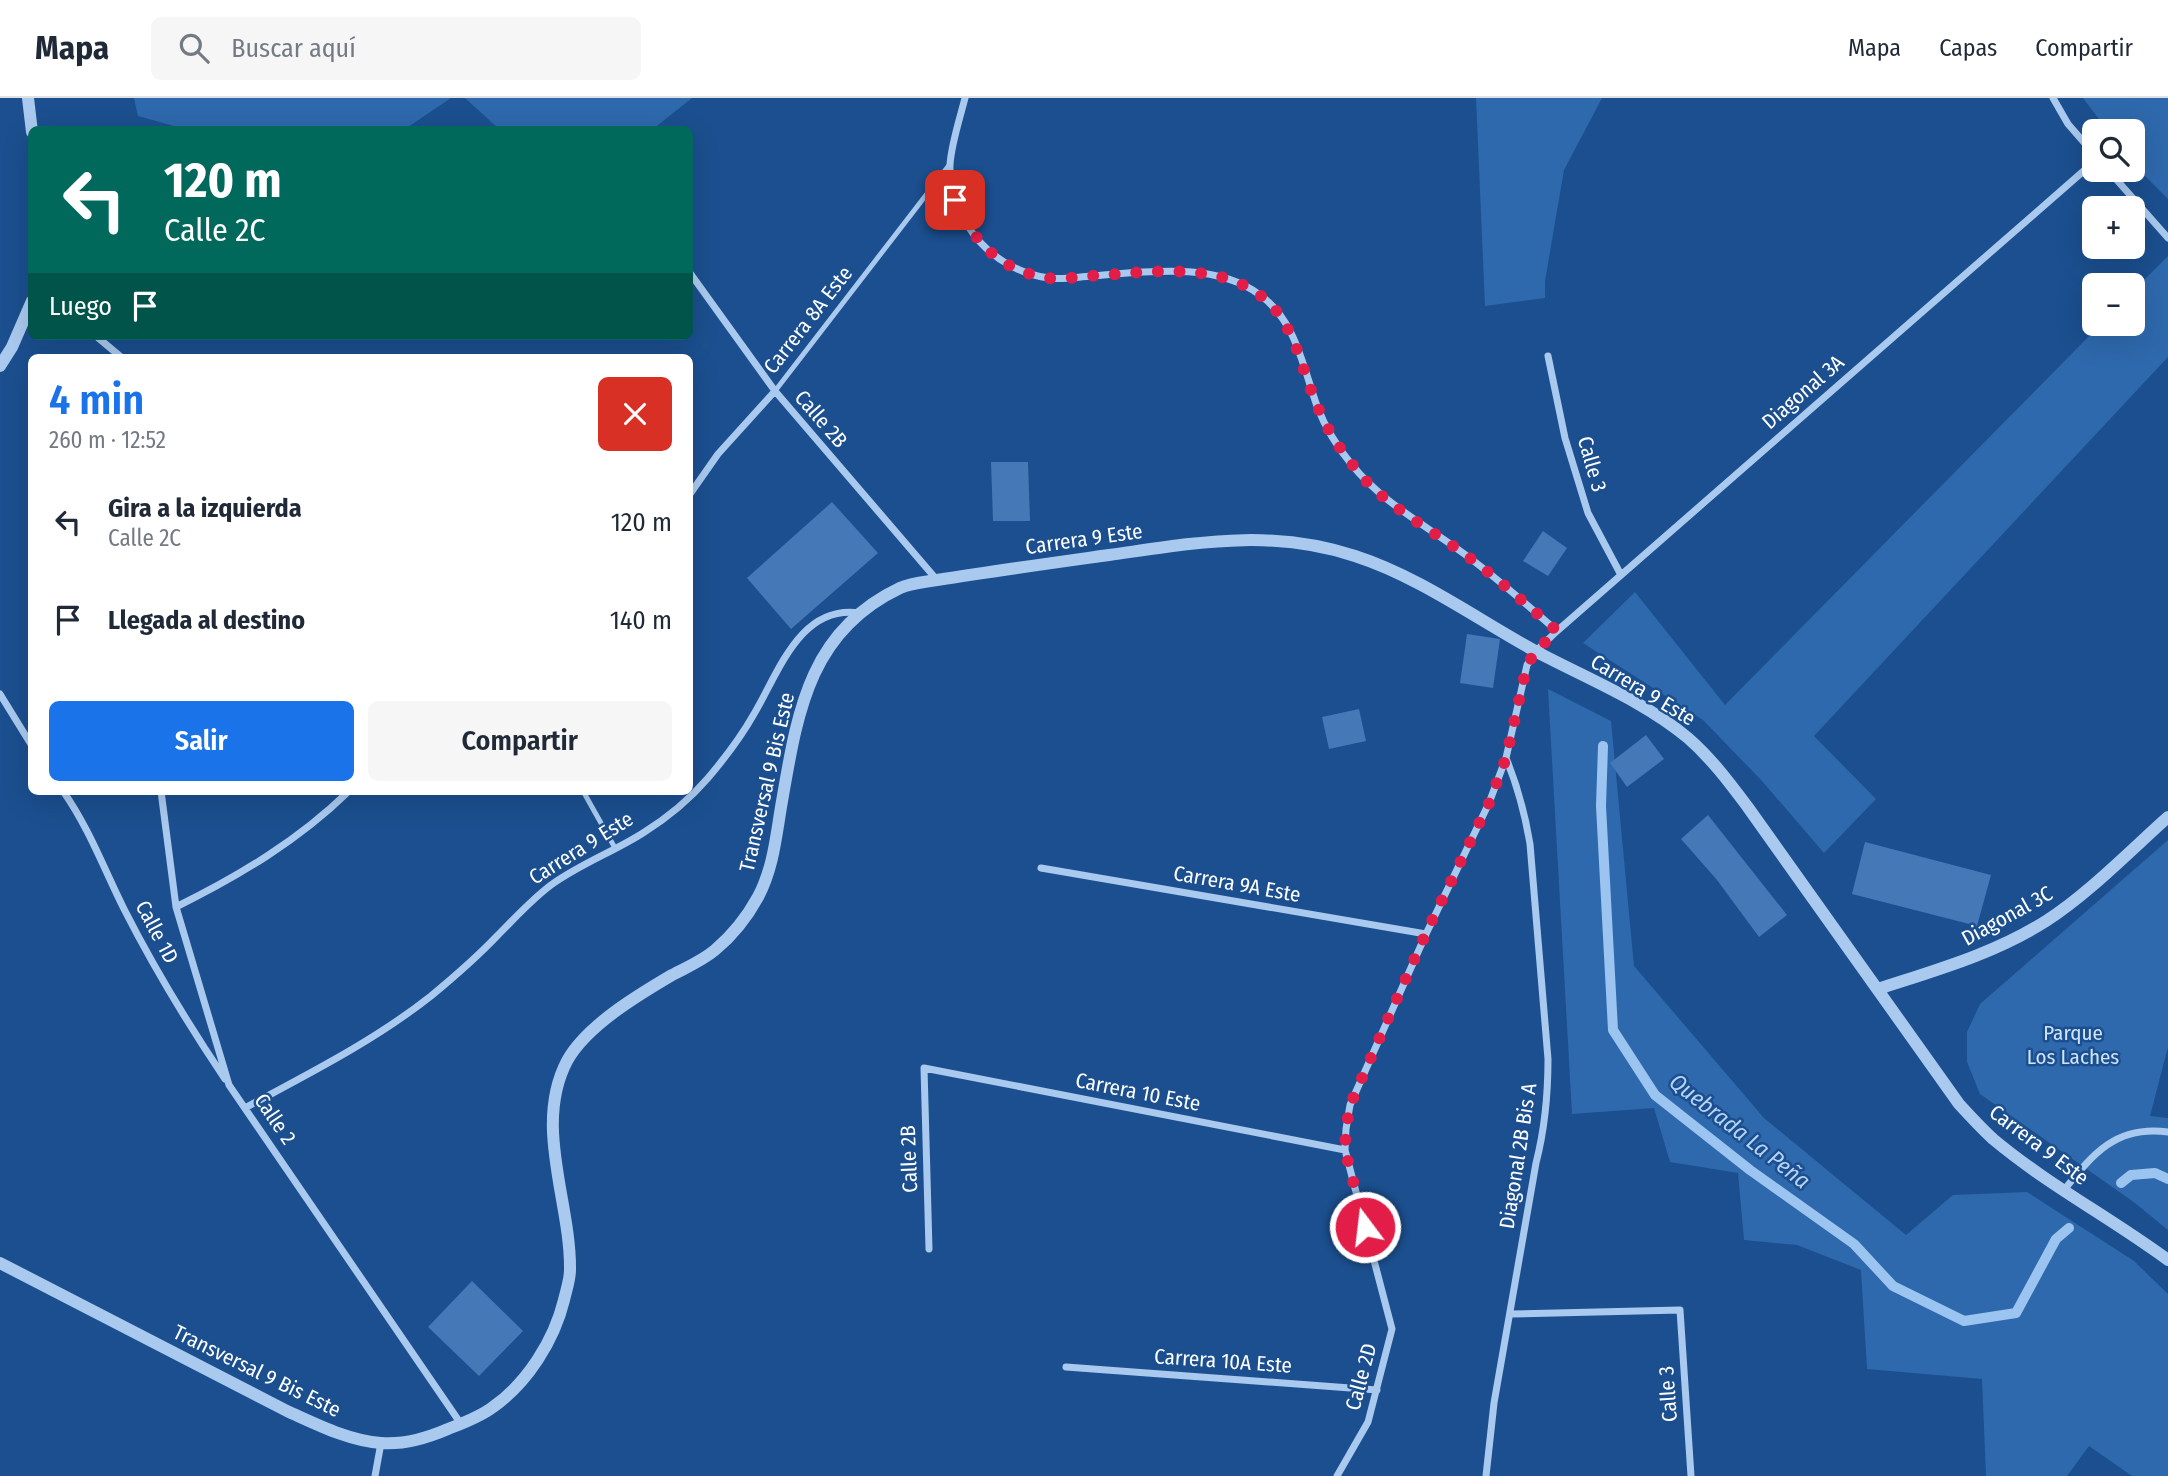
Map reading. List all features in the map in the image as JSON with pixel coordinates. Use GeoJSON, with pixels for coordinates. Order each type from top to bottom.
{"type":"FeatureCollection","features":[{"type":"Feature","properties":{"kind":"street"},"geometry":{"type":"LineString","coordinates":[[28,98],[31,126]]}},
{"type":"Feature","properties":{"kind":"street"},"geometry":{"type":"LineString","coordinates":[[965,98],[950,164],[955,200],[972,233],[984,247],[1015,268],[1050,279],[1141,272],[1210,274],[1245,285],[1261,295],[1285,321],[1318,409],[1333,438],[1372,488],[1396,509],[1462,552],[1557,631]]}},
{"type":"Feature","properties":{"kind":"street"},"geometry":{"type":"LineString","coordinates":[[2053,98],[2068,124],[2082,140]]}},
{"type":"Feature","properties":{"kind":"street","name":"Diagonal 3A"},"geometry":{"type":"LineString","coordinates":[[1536,651],[2082,172]]}},
{"type":"Feature","properties":{"kind":"street"},"geometry":{"type":"LineString","coordinates":[[2119,182],[2168,238]]}},
{"type":"Feature","properties":{"kind":"street","name":"Calle 2B"},"geometry":{"type":"LineString","coordinates":[[693,277],[775,391],[937,580]]}},
{"type":"Feature","properties":{"kind":"street"},"geometry":{"type":"LineString","coordinates":[[0,366],[12,347],[28,310]]}},
{"type":"Feature","properties":{"kind":"street"},"geometry":{"type":"LineString","coordinates":[[101,340],[117,354]]}},
{"type":"Feature","properties":{"kind":"street","name":"Calle 3"},"geometry":{"type":"LineString","coordinates":[[1548,356],[1565,438],[1588,513],[1621,575]]}},
{"type":"Feature","properties":{"kind":"street","name":"Carrera 8A Este"},"geometry":{"type":"LineString","coordinates":[[693,490],[718,454],[775,391]]}},
{"type":"Feature","properties":{"kind":"street","name":"Carrera 9 Este"},"geometry":{"type":"LineString","coordinates":[[937,580],[1233,539],[1279,539],[1307,543],[1380,566],[1641,706],[1668,723],[1707,756],[1747,806],[1959,1104],[1991,1137],[2046,1179],[2168,1260]]}},
{"type":"Feature","properties":{"kind":"street","name":"Transversal 9 Bis Este"},"geometry":{"type":"LineString","coordinates":[[0,1263],[287,1411],[321,1427],[353,1437],[381,1443],[411,1441],[461,1424],[492,1408],[516,1387],[549,1343],[571,1274],[569,1237],[552,1124],[556,1095],[567,1061],[592,1030],[628,1002],[714,951],[746,916],[768,873],[797,718],[818,663],[833,642],[861,613],[902,586],[937,580]]}},
{"type":"Feature","properties":{"kind":"street","name":"Carrera 9 Este"},"geometry":{"type":"LineString","coordinates":[[693,793],[742,735],[796,641],[813,623],[828,615],[849,611],[861,613]]}},
{"type":"Feature","properties":{"kind":"street","name":"Calle 2D"},"geometry":{"type":"LineString","coordinates":[[1337,1476],[1368,1422],[1392,1329],[1345,1150],[1350,1105],[1426,933],[1469,848],[1506,758],[1527,665],[1536,651]]}},
{"type":"Feature","properties":{"kind":"street"},"geometry":{"type":"LineString","coordinates":[[0,694],[28,740]]}},
{"type":"Feature","properties":{"kind":"street","name":"Diagonal 2B Bis A"},"geometry":{"type":"LineString","coordinates":[[1486,1476],[1494,1403],[1548,1094],[1530,844],[1517,785],[1506,758]]}},
{"type":"Feature","properties":{"kind":"street","name":"Calle 1D"},"geometry":{"type":"LineString","coordinates":[[65,795],[93,839],[123,907],[155,968],[229,1085]]}},
{"type":"Feature","properties":{"kind":"street","name":"Calle 2"},"geometry":{"type":"LineString","coordinates":[[162,795],[176,907],[229,1085],[461,1424]]}},
{"type":"Feature","properties":{"kind":"street"},"geometry":{"type":"LineString","coordinates":[[176,907],[258,863],[305,830],[344,795]]}},
{"type":"Feature","properties":{"kind":"street","name":"Carrera 9 Este"},"geometry":{"type":"LineString","coordinates":[[245,1108],[391,1025],[464,968],[522,909],[550,886],[580,866],[643,833],[672,813],[691,795]]}},
{"type":"Feature","properties":{"kind":"street","name":"Diagonal 3C"},"geometry":{"type":"LineString","coordinates":[[1878,989],[1968,960],[2048,920],[2168,817]]}},
{"type":"Feature","properties":{"kind":"street","name":"Carrera 9A Este"},"geometry":{"type":"LineString","coordinates":[[1041,868],[1426,933]]}},
{"type":"Feature","properties":{"kind":"street","name":"Calle 2B"},"geometry":{"type":"LineString","coordinates":[[924,1068],[929,1249]]}},
{"type":"Feature","properties":{"kind":"street","name":"Carrera 10 Este"},"geometry":{"type":"LineString","coordinates":[[924,1068],[1345,1150]]}},
{"type":"Feature","properties":{"kind":"street"},"geometry":{"type":"LineString","coordinates":[[2064,1190],[2090,1159],[2111,1142],[2138,1132],[2168,1132]]}},
{"type":"Feature","properties":{"kind":"street","name":"Calle 3"},"geometry":{"type":"LineString","coordinates":[[1511,1314],[1680,1310],[1691,1476]]}},
{"type":"Feature","properties":{"kind":"street","name":"Carrera 10A Este"},"geometry":{"type":"LineString","coordinates":[[1066,1367],[1377,1390]]}},
{"type":"Feature","properties":{"kind":"street"},"geometry":{"type":"LineString","coordinates":[[375,1476],[381,1443]]}},
{"type":"Feature","properties":{"kind":"lane","name":"Carrera 8A Este"},"geometry":{"type":"LineString","coordinates":[[775,391],[950,164]]}},
{"type":"Feature","properties":{"kind":"lane"},"geometry":{"type":"LineString","coordinates":[[585,795],[615,848]]}},
{"type":"Feature","properties":{"kind":"green space"},"geometry":{"type":"Polygon","coordinates":[[[134,98],[451,98],[409,126],[174,126],[138,116],[134,98]]]}},
{"type":"Feature","properties":{"kind":"green space"},"geometry":{"type":"Polygon","coordinates":[[[465,98],[692,98],[657,126],[496,126],[465,98]]]}},
{"type":"Feature","properties":{"kind":"green space"},"geometry":{"type":"Polygon","coordinates":[[[1476,98],[1602,98],[1564,170],[1545,281],[1545,298],[1485,306],[1476,98]]]}},
{"type":"Feature","properties":{"kind":"green space"},"geometry":{"type":"Polygon","coordinates":[[[2083,98],[2168,98],[2168,199],[2145,176],[2145,119],[2099,119],[2083,98]]]}},
{"type":"Feature","properties":{"kind":"green space"},"geometry":{"type":"Polygon","coordinates":[[[2168,256],[2168,357],[1814,736],[1876,799],[1824,853],[1762,781],[1703,720],[1583,643],[1635,592],[1725,705],[2089,336],[2145,336],[2145,279],[2168,256]]]}},
{"type":"Feature","properties":{"kind":"green space"},"geometry":{"type":"Polygon","coordinates":[[[1548,689],[1611,721],[1634,966],[1764,1118],[1906,1235],[1953,1195],[2027,1192],[2134,1261],[2168,1294],[2168,1476],[2132,1476],[2089,1446],[2067,1476],[1986,1476],[1982,1379],[1867,1369],[1861,1270],[1797,1245],[1744,1240],[1738,1173],[1670,1162],[1654,1108],[1572,1114],[1548,689]]]}},
{"type":"Feature","properties":{"kind":"green space","name":"Parque Los Laches"},"geometry":{"type":"Polygon","coordinates":[[[2168,840],[2168,1047],[2150,1116],[2168,1118],[2168,1230],[2135,1203],[1980,1094],[1967,1062],[1967,1032],[1980,1004],[2168,840]]]}},
{"type":"Feature","properties":{"kind":"building"},"geometry":{"type":"Polygon","coordinates":[[[991,462],[1028,462],[1030,521],[993,521],[991,462]]]}},
{"type":"Feature","properties":{"kind":"building"},"geometry":{"type":"Polygon","coordinates":[[[832,502],[878,553],[791,629],[747,578],[832,502]]]}},
{"type":"Feature","properties":{"kind":"building"},"geometry":{"type":"Polygon","coordinates":[[[1543,531],[1567,548],[1548,576],[1523,561],[1543,531]]]}},
{"type":"Feature","properties":{"kind":"building"},"geometry":{"type":"Polygon","coordinates":[[[1467,634],[1500,639],[1493,688],[1460,683],[1467,634]]]}},
{"type":"Feature","properties":{"kind":"building"},"geometry":{"type":"Polygon","coordinates":[[[1359,709],[1366,741],[1329,749],[1322,717],[1359,709]]]}},
{"type":"Feature","properties":{"kind":"building"},"geometry":{"type":"Polygon","coordinates":[[[1646,735],[1664,759],[1627,787],[1610,763],[1646,735]]]}},
{"type":"Feature","properties":{"kind":"building"},"geometry":{"type":"Polygon","coordinates":[[[1708,815],[1787,915],[1759,937],[1717,880],[1681,839],[1708,815]]]}},
{"type":"Feature","properties":{"kind":"building"},"geometry":{"type":"Polygon","coordinates":[[[1865,842],[1991,875],[1977,926],[1852,894],[1865,842]]]}},
{"type":"Feature","properties":{"kind":"building"},"geometry":{"type":"Polygon","coordinates":[[[472,1281],[523,1331],[479,1376],[428,1327],[472,1281]]]}},
{"type":"Feature","properties":{"kind":"waterway","name":"Quebrada La Peña"},"geometry":{"type":"LineString","coordinates":[[1603,746],[1601,806],[1613,1030],[1655,1095],[1750,1170],[1854,1244],[1893,1286],[1964,1321],[2016,1313],[2056,1239],[2069,1228]]}},
{"type":"Feature","properties":{"kind":"waterway","name":"Quebrada La Peña"},"geometry":{"type":"LineString","coordinates":[[2121,1183],[2131,1175],[2155,1173],[2168,1179]]}},
{"type":"Feature","properties":{"kind":"route"},"geometry":{"type":"LineString","coordinates":[[955,200],[972,233],[984,247],[999,259],[1032,275],[1050,279],[1141,272],[1210,274],[1245,285],[1261,295],[1285,321],[1318,409],[1333,438],[1372,488],[1396,509],[1462,552],[1501,582],[1557,631],[1536,651],[1527,665],[1506,758],[1489,803],[1426,933],[1350,1105],[1345,1150],[1365,1227]]}}]}
